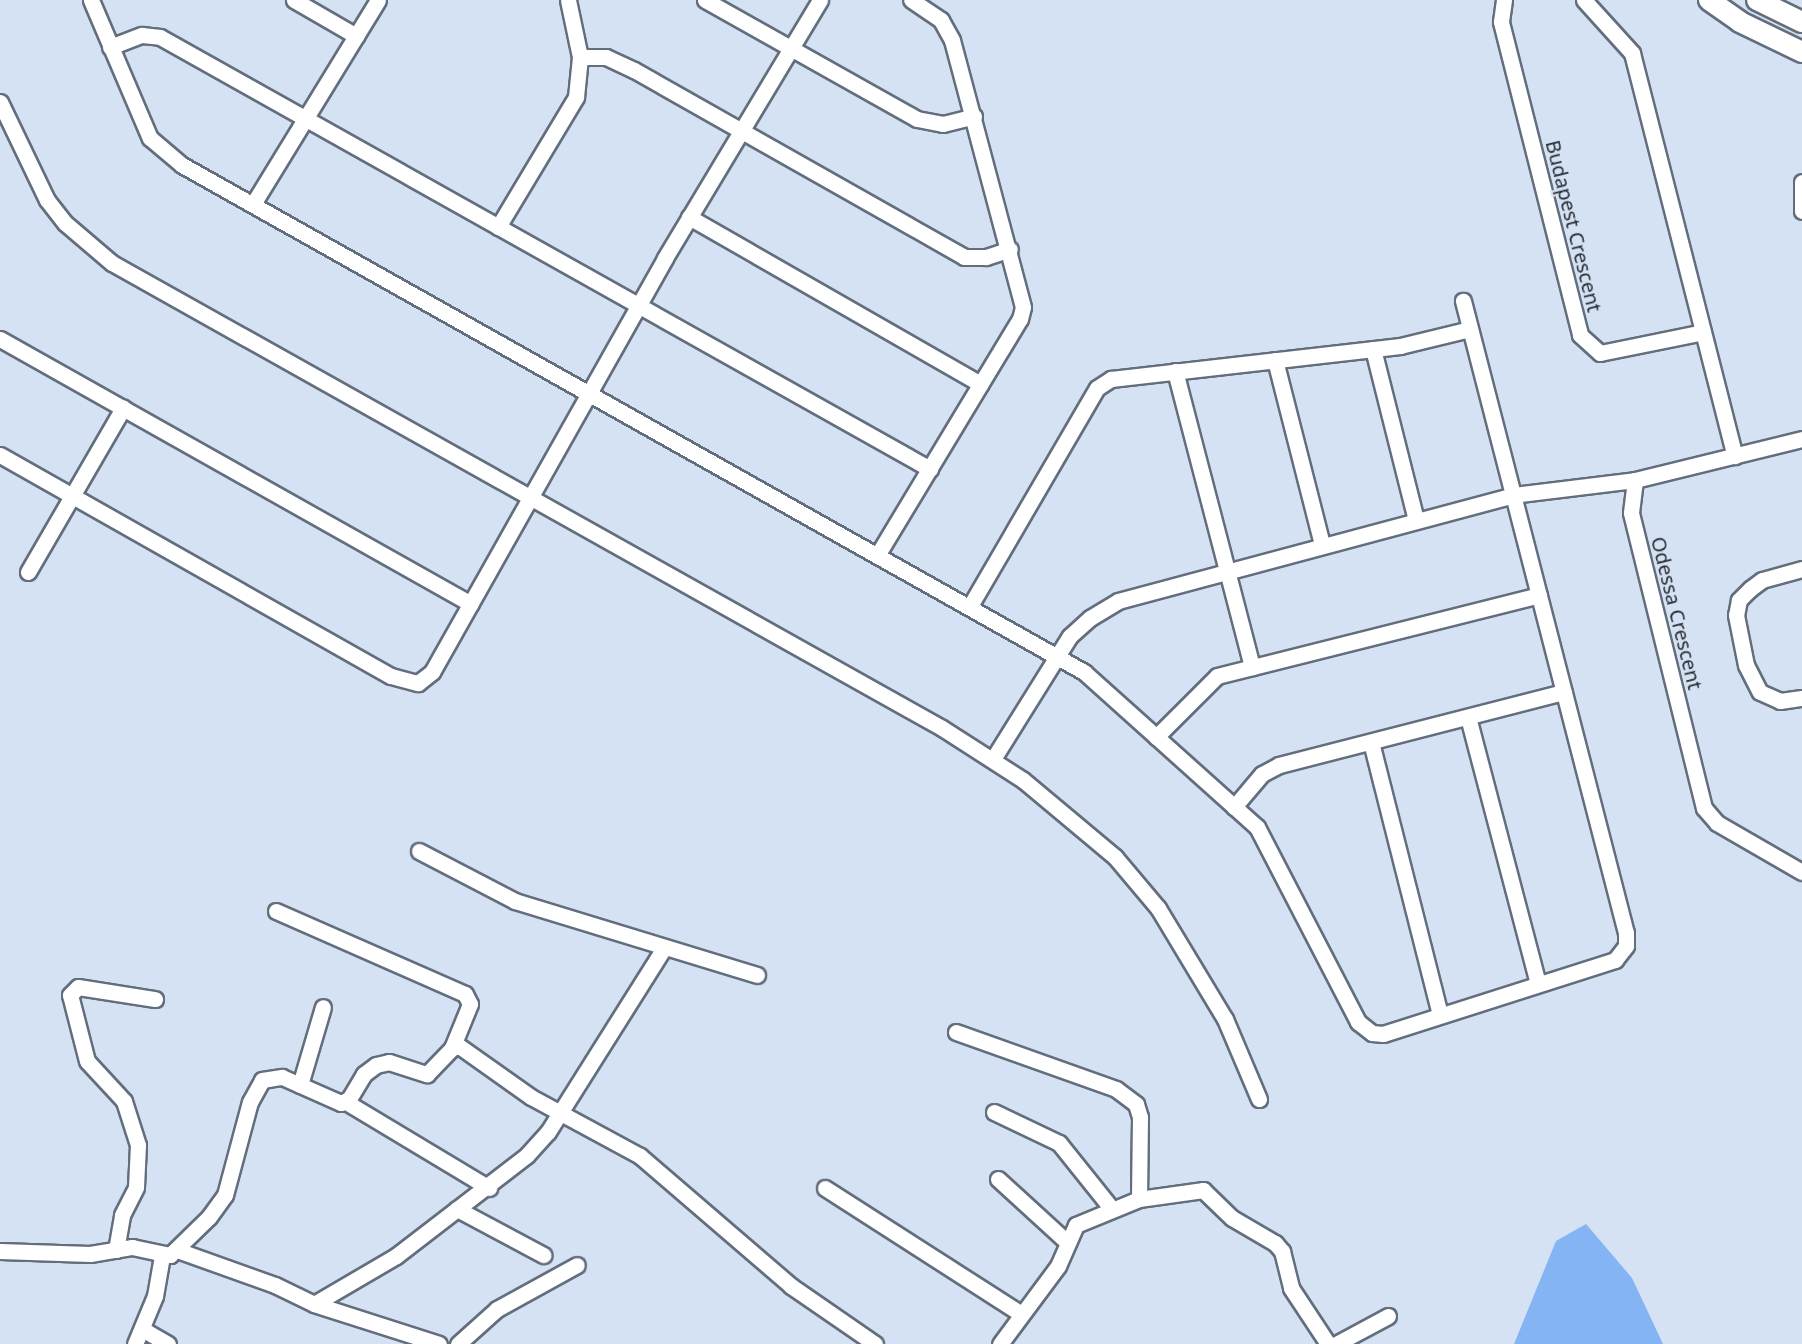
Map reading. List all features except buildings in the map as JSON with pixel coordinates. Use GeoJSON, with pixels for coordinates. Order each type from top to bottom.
{"type":"FeatureCollection","features":[{"type":"Feature","properties":{"kind":"street"},"geometry":{"type":"LineString","coordinates":[[91,0],[150,138],[182,165],[591,392],[1084,672],[1257,827],[1365,1029],[1383,1034],[1615,960],[1626,946],[1626,933],[1463,301]]}},
{"type":"Feature","properties":{"kind":"street"},"geometry":{"type":"LineString","coordinates":[[294,0],[356,36]]}},
{"type":"Feature","properties":{"kind":"street"},"geometry":{"type":"LineString","coordinates":[[254,204],[378,0]]}},
{"type":"Feature","properties":{"kind":"street"},"geometry":{"type":"LineString","coordinates":[[498,227],[576,97],[580,57],[568,0]]}},
{"type":"Feature","properties":{"kind":"street"},"geometry":{"type":"LineString","coordinates":[[705,0],[916,119],[943,124],[974,116]]}},
{"type":"Feature","properties":{"kind":"street"},"geometry":{"type":"LineString","coordinates":[[0,455],[407,683],[418,683],[432,672],[532,499],[689,217],[820,0]]}},
{"type":"Feature","properties":{"kind":"street"},"geometry":{"type":"LineString","coordinates":[[878,554],[981,384],[1023,307],[1010,249],[974,116],[948,31],[931,12],[911,0]]}},
{"type":"Feature","properties":{"kind":"street","name":"Budapest Crescent"},"geometry":{"type":"LineString","coordinates":[[1504,0],[1501,22],[1580,335],[1600,353],[1703,332]]}},
{"type":"Feature","properties":{"kind":"street"},"geometry":{"type":"LineString","coordinates":[[1584,0],[1632,53],[1735,456]]}},
{"type":"Feature","properties":{"kind":"street"},"geometry":{"type":"LineString","coordinates":[[1709,0],[1740,22],[1802,52]]}},
{"type":"Feature","properties":{"kind":"street"},"geometry":{"type":"LineString","coordinates":[[1757,0],[1802,22]]}},
{"type":"Feature","properties":{"kind":"street"},"geometry":{"type":"LineString","coordinates":[[110,47],[152,34],[930,469]]}},
{"type":"Feature","properties":{"kind":"street"},"geometry":{"type":"LineString","coordinates":[[580,57],[606,57],[634,70],[740,134],[964,257],[987,257],[1010,249]]}},
{"type":"Feature","properties":{"kind":"street"},"geometry":{"type":"LineString","coordinates":[[0,102],[47,200],[65,223],[112,263],[993,759],[1115,857],[1158,908],[1225,1019],[1259,1099]]}},
{"type":"Feature","properties":{"kind":"street"},"geometry":{"type":"LineString","coordinates":[[1802,182],[1802,210]]}},
{"type":"Feature","properties":{"kind":"street"},"geometry":{"type":"LineString","coordinates":[[689,217],[981,384]]}},
{"type":"Feature","properties":{"kind":"street"},"geometry":{"type":"LineString","coordinates":[[970,606],[1097,388],[1111,379],[1373,349],[1470,329]]}},
{"type":"Feature","properties":{"kind":"street"},"geometry":{"type":"LineString","coordinates":[[0,339],[471,604]]}},
{"type":"Feature","properties":{"kind":"street"},"geometry":{"type":"LineString","coordinates":[[1373,349],[1416,520]]}},
{"type":"Feature","properties":{"kind":"street"},"geometry":{"type":"LineString","coordinates":[[1275,360],[1322,545]]}},
{"type":"Feature","properties":{"kind":"street"},"geometry":{"type":"LineString","coordinates":[[1175,371],[1224,571],[1252,666]]}},
{"type":"Feature","properties":{"kind":"street"},"geometry":{"type":"LineString","coordinates":[[28,572],[123,408]]}},
{"type":"Feature","properties":{"kind":"street"},"geometry":{"type":"LineString","coordinates":[[993,759],[1056,655],[1090,618],[1118,601],[1513,495],[1635,480],[1802,438]]}},
{"type":"Feature","properties":{"kind":"street","name":"Odessa Crescent"},"geometry":{"type":"LineString","coordinates":[[1635,480],[1631,513],[1704,808],[1717,823],[1802,872]]}},
{"type":"Feature","properties":{"kind":"street"},"geometry":{"type":"LineString","coordinates":[[1802,569],[1762,580],[1739,600],[1736,615],[1746,665],[1760,692],[1780,701],[1802,698]]}},
{"type":"Feature","properties":{"kind":"street"},"geometry":{"type":"LineString","coordinates":[[1156,737],[1207,683],[1252,666],[1539,595]]}},
{"type":"Feature","properties":{"kind":"street"},"geometry":{"type":"LineString","coordinates":[[1234,807],[1262,774],[1279,765],[1564,692]]}},
{"type":"Feature","properties":{"kind":"street"},"geometry":{"type":"LineString","coordinates":[[1468,717],[1538,984]]}},
{"type":"Feature","properties":{"kind":"street"},"geometry":{"type":"LineString","coordinates":[[1371,742],[1440,1016]]}},
{"type":"Feature","properties":{"kind":"street"},"geometry":{"type":"LineString","coordinates":[[420,851],[515,901],[757,975]]}},
{"type":"Feature","properties":{"kind":"street"},"geometry":{"type":"LineString","coordinates":[[276,911],[465,994],[470,1004],[452,1048],[427,1074],[389,1062],[376,1065],[364,1074],[346,1102]]}},
{"type":"Feature","properties":{"kind":"street"},"geometry":{"type":"LineString","coordinates":[[314,1304],[360,1280],[489,1188],[527,1155],[548,1132],[558,1112],[664,948]]}},
{"type":"Feature","properties":{"kind":"street"},"geometry":{"type":"LineString","coordinates":[[116,1250],[122,1215],[136,1188],[138,1145],[124,1101],[87,1061],[70,995],[78,987],[155,999]]}},
{"type":"Feature","properties":{"kind":"street"},"geometry":{"type":"LineString","coordinates":[[300,1085],[323,1007]]}},
{"type":"Feature","properties":{"kind":"street"},"geometry":{"type":"LineString","coordinates":[[956,1032],[1126,1094],[1140,1117],[1138,1199]]}},
{"type":"Feature","properties":{"kind":"street"},"geometry":{"type":"LineString","coordinates":[[452,1048],[459,1046],[558,1112],[640,1156],[791,1286],[875,1344]]}},
{"type":"Feature","properties":{"kind":"street"},"geometry":{"type":"LineString","coordinates":[[0,1251],[90,1254],[132,1246],[162,1256],[177,1250],[225,1195],[256,1087],[274,1075],[326,1098],[346,1102],[489,1188]]}},
{"type":"Feature","properties":{"kind":"street"},"geometry":{"type":"LineString","coordinates":[[994,1112],[1059,1143],[1111,1209]]}},
{"type":"Feature","properties":{"kind":"street"},"geometry":{"type":"LineString","coordinates":[[998,1179],[1066,1242]]}},
{"type":"Feature","properties":{"kind":"street"},"geometry":{"type":"LineString","coordinates":[[825,1188],[1021,1314]]}},
{"type":"Feature","properties":{"kind":"street"},"geometry":{"type":"LineString","coordinates":[[1004,1342],[1021,1314],[1058,1266],[1066,1242],[1076,1225],[1138,1199],[1203,1190],[1232,1218],[1275,1243],[1282,1251],[1291,1288],[1328,1344]]}},
{"type":"Feature","properties":{"kind":"street"},"geometry":{"type":"LineString","coordinates":[[457,1209],[543,1255]]}},
{"type":"Feature","properties":{"kind":"street"},"geometry":{"type":"LineString","coordinates":[[177,1250],[275,1285],[314,1304],[440,1344]]}},
{"type":"Feature","properties":{"kind":"street"},"geometry":{"type":"LineString","coordinates":[[135,1344],[154,1296],[162,1256]]}},
{"type":"Feature","properties":{"kind":"street"},"geometry":{"type":"LineString","coordinates":[[458,1344],[497,1309],[577,1265]]}},
{"type":"Feature","properties":{"kind":"street"},"geometry":{"type":"LineString","coordinates":[[1336,1344],[1388,1316]]}},
{"type":"Feature","properties":{"kind":"street"},"geometry":{"type":"LineString","coordinates":[[142,1329],[168,1344]]}},
{"type":"Feature","properties":{"kind":"water"},"geometry":{"type":"Polygon","coordinates":[[[1586,1224],[1632,1278],[1663,1344],[1514,1344],[1556,1241],[1586,1224]]]}}]}
